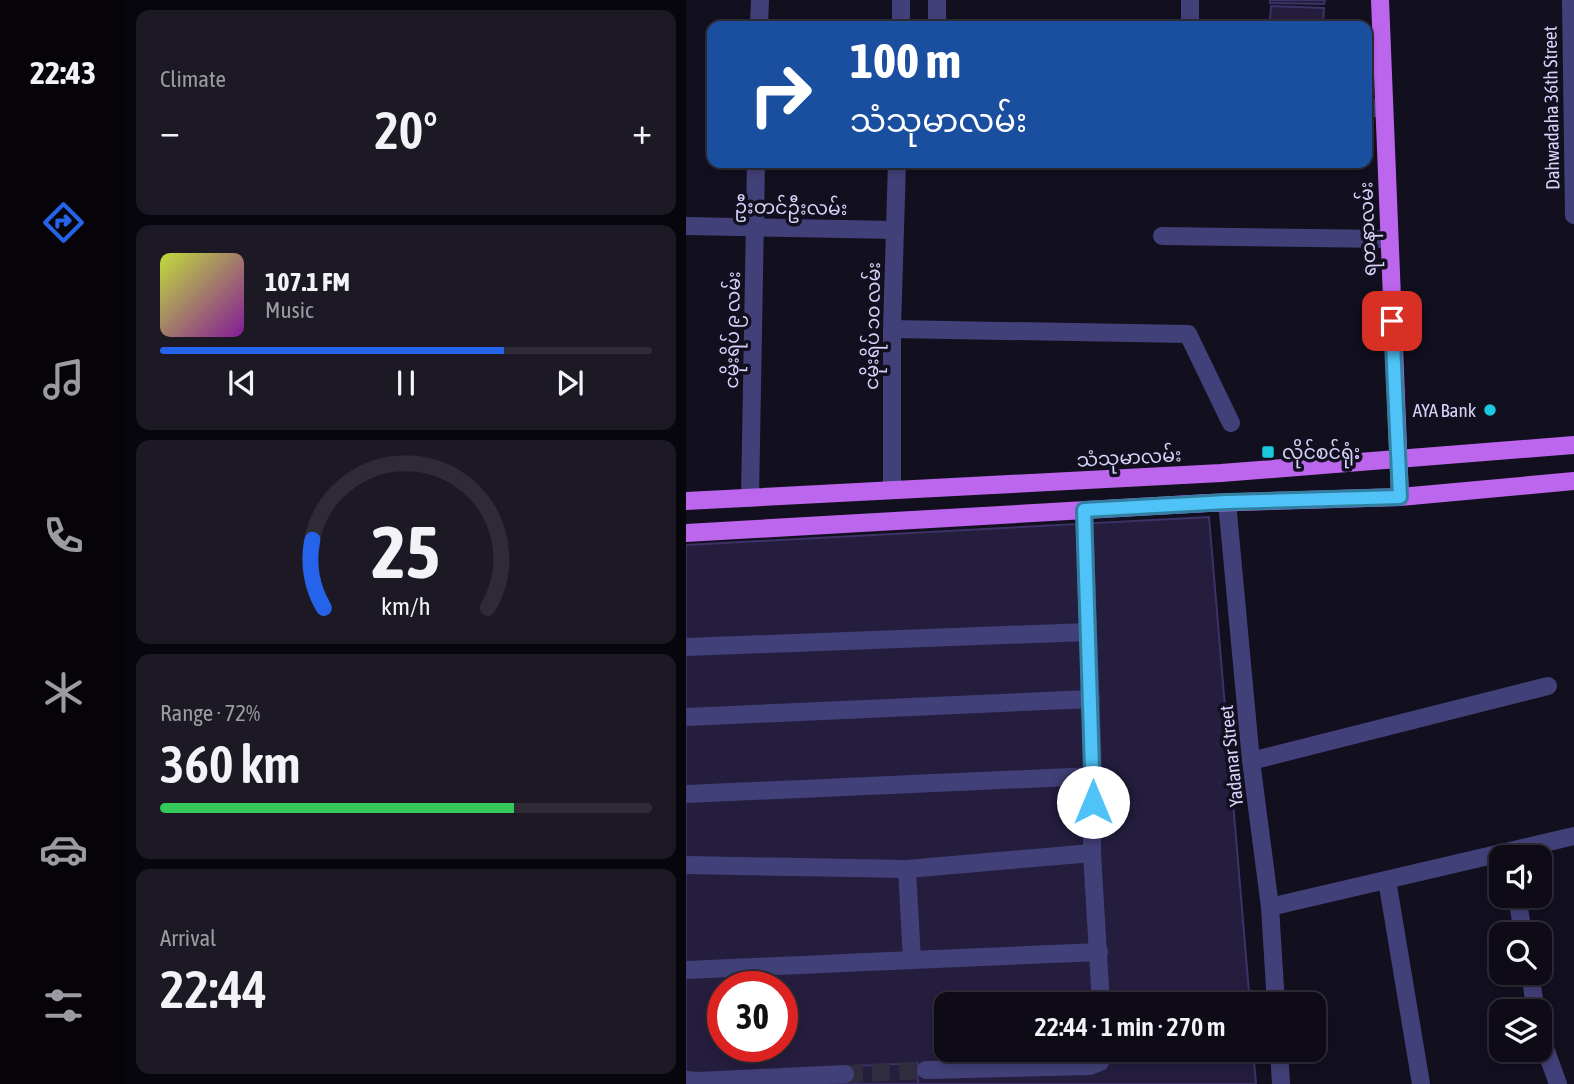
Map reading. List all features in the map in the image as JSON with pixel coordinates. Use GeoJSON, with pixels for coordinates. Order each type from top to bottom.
{"type":"FeatureCollection","features":[{"type":"Feature","properties":{"kind":"main road","name":"ရတနာလမ်း"},"geometry":{"type":"LineString","coordinates":[[1380,0],[1375,108],[1389,239],[1400,497]]}},
{"type":"Feature","properties":{"kind":"main road","name":"သံသုမာလမ်း"},"geometry":{"type":"LineString","coordinates":[[686,501],[1221,473],[1574,445]]}},
{"type":"Feature","properties":{"kind":"main road"},"geometry":{"type":"LineString","coordinates":[[686,533],[1227,502],[1400,497],[1574,481]]}},
{"type":"Feature","properties":{"kind":"street"},"geometry":{"type":"LineString","coordinates":[[759,21],[760,0]]}},
{"type":"Feature","properties":{"kind":"street"},"geometry":{"type":"LineString","coordinates":[[901,0],[901,21]]}},
{"type":"Feature","properties":{"kind":"street"},"geometry":{"type":"LineString","coordinates":[[937,0],[937,21]]}},
{"type":"Feature","properties":{"kind":"street"},"geometry":{"type":"LineString","coordinates":[[1189,21],[1190,0]]}},
{"type":"Feature","properties":{"kind":"street","name":"Dahwadaha 36th Street"},"geometry":{"type":"LineString","coordinates":[[1571,0],[1574,215]]}},
{"type":"Feature","properties":{"kind":"street","name":"ငမိုးရိပ် ၉ လမ်း"},"geometry":{"type":"LineString","coordinates":[[750,498],[756,168]]}},
{"type":"Feature","properties":{"kind":"street","name":"ငမိုးရိပ် ၁၀ လမ်း"},"geometry":{"type":"LineString","coordinates":[[892,490],[892,329],[897,168]]}},
{"type":"Feature","properties":{"kind":"street","name":"ဦးတင်ဦးလမ်း"},"geometry":{"type":"LineString","coordinates":[[686,226],[895,230]]}},
{"type":"Feature","properties":{"kind":"street"},"geometry":{"type":"LineString","coordinates":[[1162,236],[1389,239]]}},
{"type":"Feature","properties":{"kind":"street"},"geometry":{"type":"LineString","coordinates":[[892,329],[1188,334],[1231,423]]}},
{"type":"Feature","properties":{"kind":"street","name":"Yadanar Street"},"geometry":{"type":"LineString","coordinates":[[1227,502],[1251,761],[1270,907],[1275,992]]}},
{"type":"Feature","properties":{"kind":"street"},"geometry":{"type":"LineString","coordinates":[[1084,510],[1093,776],[1092,853],[1101,992]]}},
{"type":"Feature","properties":{"kind":"street"},"geometry":{"type":"LineString","coordinates":[[686,647],[1088,632]]}},
{"type":"Feature","properties":{"kind":"street"},"geometry":{"type":"LineString","coordinates":[[1251,761],[1548,686]]}},
{"type":"Feature","properties":{"kind":"street"},"geometry":{"type":"LineString","coordinates":[[686,717],[1091,699]]}},
{"type":"Feature","properties":{"kind":"street"},"geometry":{"type":"LineString","coordinates":[[686,793],[1093,776]]}},
{"type":"Feature","properties":{"kind":"street"},"geometry":{"type":"LineString","coordinates":[[1542,845],[1574,836]]}},
{"type":"Feature","properties":{"kind":"street"},"geometry":{"type":"LineString","coordinates":[[686,865],[907,869],[1092,853]]}},
{"type":"Feature","properties":{"kind":"street"},"geometry":{"type":"LineString","coordinates":[[1270,907],[1489,859]]}},
{"type":"Feature","properties":{"kind":"street"},"geometry":{"type":"LineString","coordinates":[[907,869],[912,960]]}},
{"type":"Feature","properties":{"kind":"street"},"geometry":{"type":"LineString","coordinates":[[1387,880],[1421,1084]]}},
{"type":"Feature","properties":{"kind":"street"},"geometry":{"type":"LineString","coordinates":[[686,970],[1099,952]]}},
{"type":"Feature","properties":{"kind":"street"},"geometry":{"type":"LineString","coordinates":[[926,1070],[1090,1066],[1100,1062]]}},
{"type":"Feature","properties":{"kind":"street"},"geometry":{"type":"LineString","coordinates":[[1280,1062],[1281,1084]]}},
{"type":"Feature","properties":{"kind":"street"},"geometry":{"type":"LineString","coordinates":[[1550,1062],[1558,1084]]}},
{"type":"Feature","properties":{"kind":"street"},"geometry":{"type":"LineString","coordinates":[[686,1080],[845,1074]]}},
{"type":"Feature","properties":{"kind":"building"},"geometry":{"type":"Polygon","coordinates":[[[1270,0],[1325,0],[1324,4],[1270,3],[1270,0]]]}},
{"type":"Feature","properties":{"kind":"building"},"geometry":{"type":"Polygon","coordinates":[[[1271,6],[1324,8],[1323,21],[1270,20],[1271,6]]]}},
{"type":"Feature","properties":{"kind":"building"},"geometry":{"type":"Polygon","coordinates":[[[1209,517],[1249,992],[934,992],[934,1062],[1254,1062],[1256,1084],[686,1084],[686,545],[1209,517]]]}},
{"type":"Feature","properties":{"kind":"building"},"geometry":{"type":"Polygon","coordinates":[[[918,1063],[918,1084],[856,1084],[855,1066],[918,1063]]]}},
{"type":"Feature","properties":{"kind":"tunnel"},"geometry":{"type":"LineString","coordinates":[[845,1074],[926,1070]]}},
{"type":"Feature","properties":{"kind":"place","name":"AYA Bank"},"geometry":{"type":"Point","coordinates":[1490,410]}},
{"type":"Feature","properties":{"kind":"place","name":"လိုင်စင်ရုံး"},"geometry":{"type":"Point","coordinates":[1268,452]}},
{"type":"Feature","properties":{"kind":"route"},"geometry":{"type":"LineString","coordinates":[[1093,802],[1084,510],[1227,502],[1400,497],[1392,321]]}}]}
